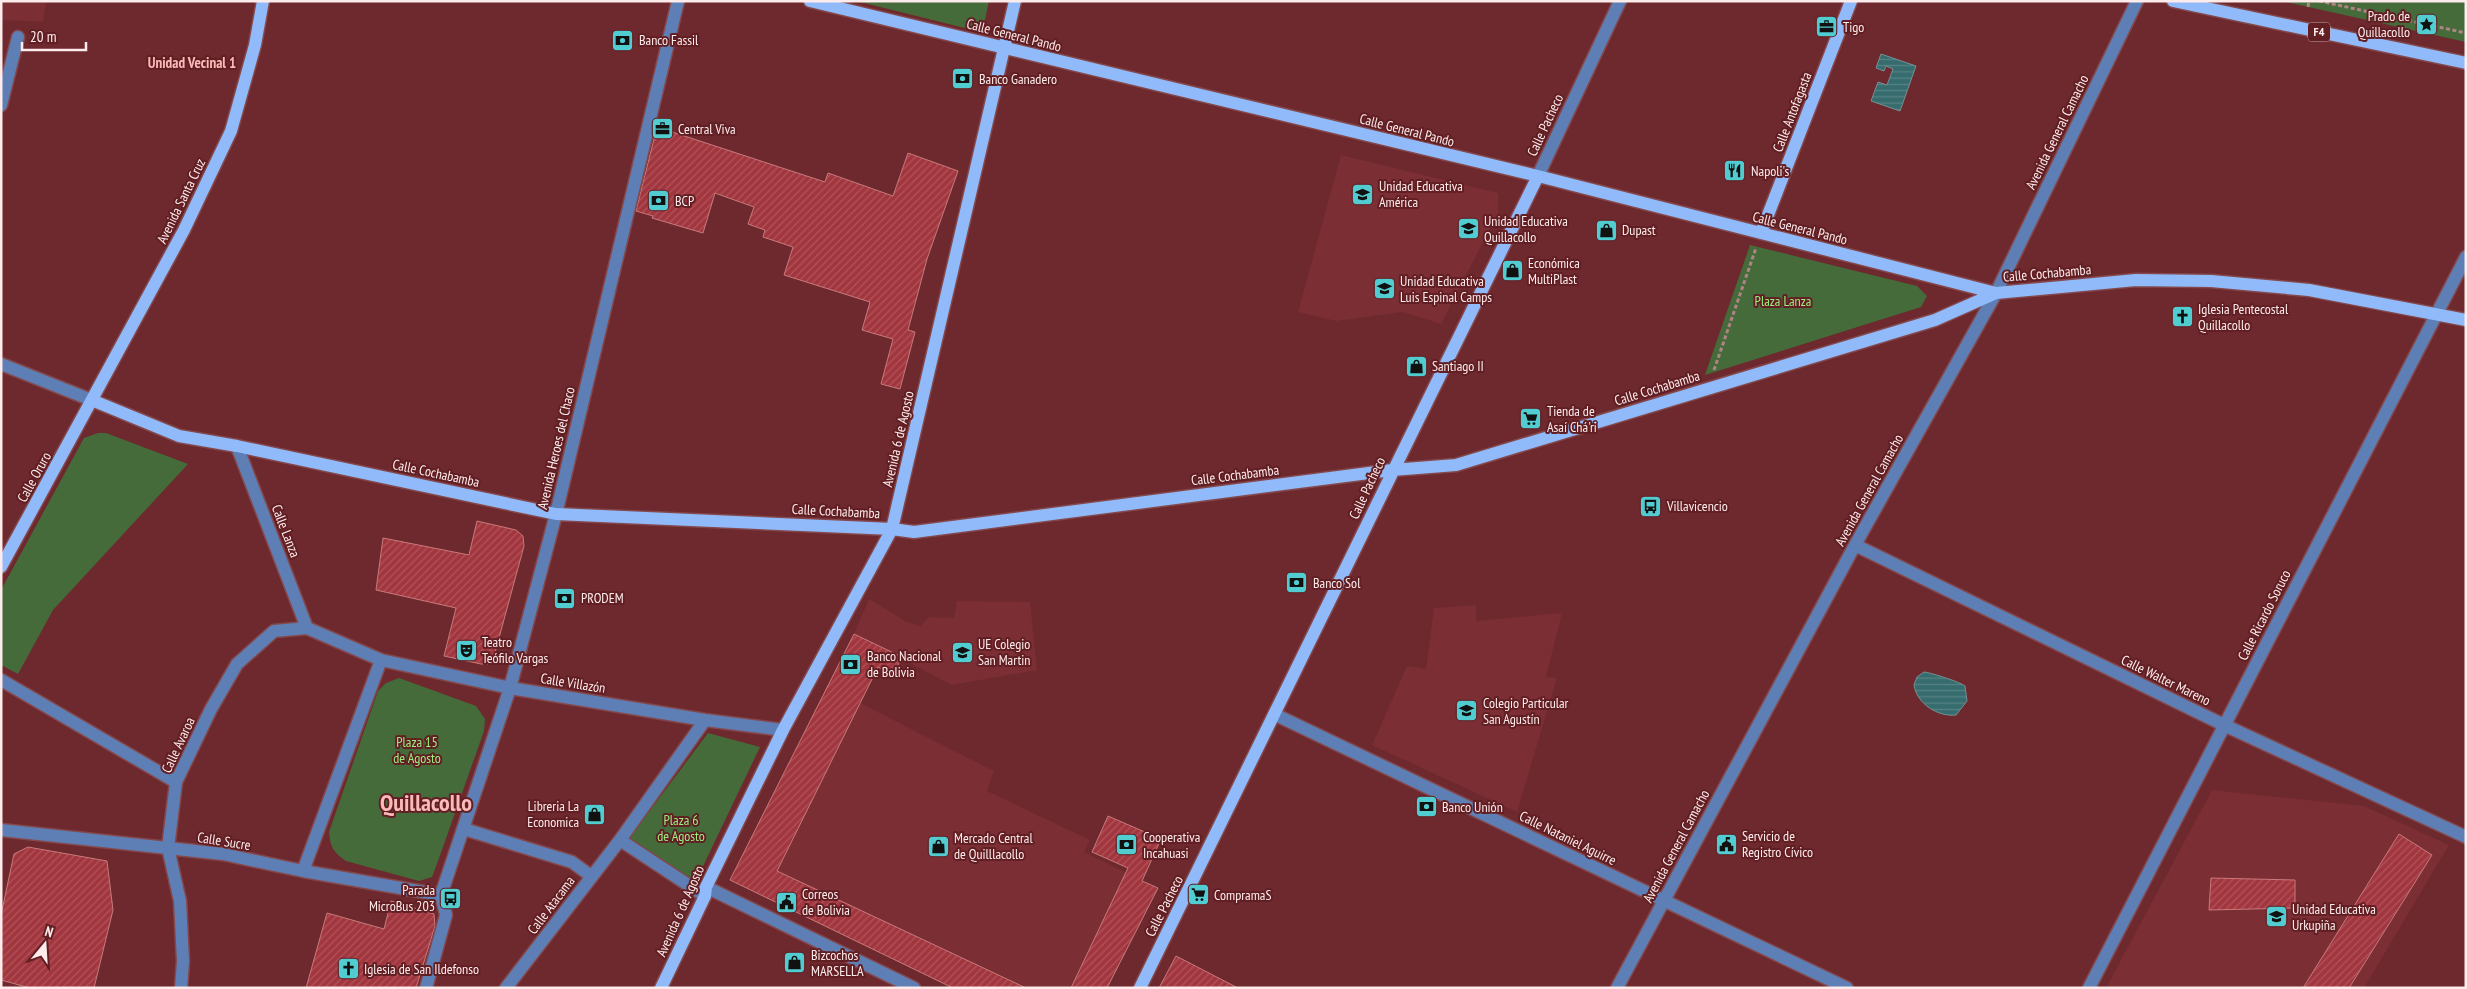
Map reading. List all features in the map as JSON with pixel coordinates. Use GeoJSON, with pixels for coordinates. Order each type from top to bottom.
{"type":"FeatureCollection","features":[{"type":"Feature","properties":{"kind":"main road","name":"Avenida Santa Cruz"},"geometry":{"type":"LineString","coordinates":[[94,400],[184,230],[231,131],[255,46],[263,1]]}},
{"type":"Feature","properties":{"kind":"main road","name":"Calle General Pando"},"geometry":{"type":"LineString","coordinates":[[810,1],[1538,176],[1996,293]]}},
{"type":"Feature","properties":{"kind":"main road","name":"Avenida 6 de Agosto"},"geometry":{"type":"LineString","coordinates":[[662,988],[705,892],[783,730],[892,529],[1015,1]]}},
{"type":"Feature","properties":{"kind":"main road","name":"Calle Antofagasta"},"geometry":{"type":"LineString","coordinates":[[1761,233],[1851,1]]}},
{"type":"Feature","properties":{"kind":"main road","name":"F4"},"geometry":{"type":"LineString","coordinates":[[2173,1],[2466,63]]}},
{"type":"Feature","properties":{"kind":"main road","name":"Calle Pacheco"},"geometry":{"type":"LineString","coordinates":[[1140,988],[1276,715],[1392,470],[1538,176]]}},
{"type":"Feature","properties":{"kind":"main road","name":"Calle Cochabamba"},"geometry":{"type":"LineString","coordinates":[[94,400],[179,436],[237,446],[556,514],[892,529],[914,532],[1392,470],[1456,465],[1935,320],[1996,293],[2136,280],[2211,281],[2309,290],[2438,313],[2466,320]]}},
{"type":"Feature","properties":{"kind":"main road","name":"Calle Oruro"},"geometry":{"type":"LineString","coordinates":[[1,567],[94,400]]}},
{"type":"Feature","properties":{"kind":"street","name":"Avenida Heroes del Chaco"},"geometry":{"type":"LineString","coordinates":[[441,895],[510,688],[556,514],[678,1]]}},
{"type":"Feature","properties":{"kind":"street","name":"Calle Pacheco"},"geometry":{"type":"LineString","coordinates":[[1538,176],[1620,1]]}},
{"type":"Feature","properties":{"kind":"street","name":"Avenida General Camacho"},"geometry":{"type":"LineString","coordinates":[[1617,988],[1855,545],[1996,293],[2137,1]]}},
{"type":"Feature","properties":{"kind":"street"},"geometry":{"type":"LineString","coordinates":[[1,106],[18,37]]}},
{"type":"Feature","properties":{"kind":"street","name":"Calle Ricardo Soruco"},"geometry":{"type":"LineString","coordinates":[[2089,988],[2466,257]]}},
{"type":"Feature","properties":{"kind":"street","name":"Calle Cochabamba"},"geometry":{"type":"LineString","coordinates":[[1,364],[94,400]]}},
{"type":"Feature","properties":{"kind":"street","name":"Calle Lanza"},"geometry":{"type":"LineString","coordinates":[[237,446],[307,628]]}},
{"type":"Feature","properties":{"kind":"street","name":"Calle Walter Mareno"},"geometry":{"type":"LineString","coordinates":[[1855,545],[2224,726],[2466,837]]}},
{"type":"Feature","properties":{"kind":"street","name":"Calle Villazón"},"geometry":{"type":"LineString","coordinates":[[307,628],[382,660],[510,688],[705,720],[783,730]]}},
{"type":"Feature","properties":{"kind":"street","name":"Calle Avaroa"},"geometry":{"type":"LineString","coordinates":[[181,988],[183,961],[180,901],[168,848],[176,782],[212,709],[237,664],[274,630],[307,628]]}},
{"type":"Feature","properties":{"kind":"street"},"geometry":{"type":"LineString","coordinates":[[303,872],[382,660]]}},
{"type":"Feature","properties":{"kind":"street"},"geometry":{"type":"LineString","coordinates":[[1,680],[176,782]]}},
{"type":"Feature","properties":{"kind":"street","name":"Calle Nataniel Aguirre"},"geometry":{"type":"LineString","coordinates":[[1276,715],[1847,988]]}},
{"type":"Feature","properties":{"kind":"street","name":"Calle Atacama"},"geometry":{"type":"LineString","coordinates":[[506,988],[620,840],[705,720]]}},
{"type":"Feature","properties":{"kind":"street","name":"Calle Sucre"},"geometry":{"type":"LineString","coordinates":[[1,830],[223,854],[303,872],[441,895]]}},
{"type":"Feature","properties":{"kind":"street"},"geometry":{"type":"LineString","coordinates":[[464,830],[572,862],[591,876]]}},
{"type":"Feature","properties":{"kind":"street"},"geometry":{"type":"LineString","coordinates":[[620,840],[705,892],[914,988]]}},
{"type":"Feature","properties":{"kind":"street"},"geometry":{"type":"LineString","coordinates":[[426,988],[446,915],[441,895]]}},
{"type":"Feature","properties":{"kind":"path"},"geometry":{"type":"LineString","coordinates":[[2308,7],[2309,1]]}},
{"type":"Feature","properties":{"kind":"path"},"geometry":{"type":"LineString","coordinates":[[2319,1],[2466,33]]}},
{"type":"Feature","properties":{"kind":"path"},"geometry":{"type":"LineString","coordinates":[[1708,389],[1761,233]]}},
{"type":"Feature","properties":{"kind":"shaded area"},"geometry":{"type":"Polygon","coordinates":[[[1,1],[46,1],[43,22],[1,20],[1,1]]]}},
{"type":"Feature","properties":{"kind":"shaded area"},"geometry":{"type":"Polygon","coordinates":[[[1341,155],[1498,193],[1498,213],[1441,324],[1403,312],[1336,321],[1298,312],[1341,155]]]}},
{"type":"Feature","properties":{"kind":"shaded area","name":"UE Colegio San Martin"},"geometry":{"type":"Polygon","coordinates":[[[869,599],[907,622],[920,626],[929,617],[954,618],[957,601],[1030,602],[1037,670],[952,685],[854,634],[869,599]]]}},
{"type":"Feature","properties":{"kind":"shaded area","name":"Colegio Particular San Agustín"},"geometry":{"type":"Polygon","coordinates":[[[1476,605],[1476,621],[1562,613],[1546,677],[1557,678],[1517,812],[1372,745],[1407,666],[1426,669],[1434,608],[1476,605]]]}},
{"type":"Feature","properties":{"kind":"shaded area","name":"Mercado Central de Quilllacollo"},"geometry":{"type":"Polygon","coordinates":[[[860,703],[994,771],[987,791],[1090,840],[1084,852],[1158,888],[1107,988],[953,988],[764,897],[860,703]]]}},
{"type":"Feature","properties":{"kind":"shaded area","name":"Unidad Educativa Urkupiña"},"geometry":{"type":"Polygon","coordinates":[[[2212,790],[2364,806],[2449,845],[2364,988],[2106,988],[2212,790]]]}},
{"type":"Feature","properties":{"kind":"green space"},"geometry":{"type":"Polygon","coordinates":[[[856,1],[989,1],[985,20],[973,30],[856,1]]]}},
{"type":"Feature","properties":{"kind":"green space","name":"Prado de Quillacollo"},"geometry":{"type":"Polygon","coordinates":[[[2281,1],[2466,1],[2466,42],[2281,1]]]}},
{"type":"Feature","properties":{"kind":"green space","name":"Plaza Lanza"},"geometry":{"type":"Polygon","coordinates":[[[1750,245],[1917,286],[1927,296],[1921,307],[1705,375],[1750,245]]]}},
{"type":"Feature","properties":{"kind":"green space"},"geometry":{"type":"Polygon","coordinates":[[[98,433],[106,433],[188,464],[53,610],[18,674],[1,665],[1,590],[84,438],[98,433]]]}},
{"type":"Feature","properties":{"kind":"green space","name":"Plaza 15 de Agosto"},"geometry":{"type":"Polygon","coordinates":[[[399,678],[476,706],[485,719],[484,731],[432,877],[419,881],[346,861],[333,849],[329,832],[378,691],[386,683],[399,678]]]}},
{"type":"Feature","properties":{"kind":"green space","name":"Plaza 6 de Agosto"},"geometry":{"type":"Polygon","coordinates":[[[708,733],[760,747],[694,885],[627,841],[708,733]]]}},
{"type":"Feature","properties":{"kind":"water"},"geometry":{"type":"Polygon","coordinates":[[[1881,54],[1916,66],[1900,111],[1871,101],[1878,82],[1887,85],[1893,69],[1886,66],[1884,71],[1876,68],[1881,54]]]}},
{"type":"Feature","properties":{"kind":"water"},"geometry":{"type":"Polygon","coordinates":[[[1924,672],[1958,682],[1965,686],[1967,701],[1956,715],[1942,714],[1929,708],[1919,698],[1914,685],[1917,677],[1924,672]]]}},
{"type":"Feature","properties":{"kind":"building"},"geometry":{"type":"Polygon","coordinates":[[[657,127],[825,182],[828,173],[893,196],[908,153],[958,171],[927,259],[908,330],[915,332],[900,389],[881,384],[893,339],[862,330],[870,302],[784,275],[793,247],[763,237],[765,230],[748,224],[754,207],[715,193],[703,233],[652,218],[653,216],[636,211],[657,127]]]}},
{"type":"Feature","properties":{"kind":"building"},"geometry":{"type":"Polygon","coordinates":[[[477,521],[516,530],[523,536],[524,546],[493,660],[488,664],[444,656],[456,608],[376,590],[383,538],[469,555],[477,521]]]}},
{"type":"Feature","properties":{"kind":"building"},"geometry":{"type":"Polygon","coordinates":[[[854,634],[902,657],[893,675],[878,667],[777,871],[1026,988],[953,988],[730,880],[854,634]]]}},
{"type":"Feature","properties":{"kind":"building"},"geometry":{"type":"Polygon","coordinates":[[[1108,816],[1161,839],[1142,881],[1158,888],[1107,988],[1071,988],[1128,868],[1092,852],[1108,816]]]}},
{"type":"Feature","properties":{"kind":"building"},"geometry":{"type":"Polygon","coordinates":[[[2399,834],[2432,855],[2349,988],[2303,988],[2399,834]]]}},
{"type":"Feature","properties":{"kind":"building"},"geometry":{"type":"Polygon","coordinates":[[[28,847],[107,861],[113,910],[94,988],[30,988],[1,980],[1,915],[14,854],[28,847]]]}},
{"type":"Feature","properties":{"kind":"building"},"geometry":{"type":"Polygon","coordinates":[[[2211,878],[2295,880],[2295,908],[2209,910],[2211,878]]]}},
{"type":"Feature","properties":{"kind":"building"},"geometry":{"type":"Polygon","coordinates":[[[391,901],[434,914],[435,926],[416,988],[306,988],[327,913],[384,929],[391,901]]]}},
{"type":"Feature","properties":{"kind":"building"},"geometry":{"type":"Polygon","coordinates":[[[1176,956],[1238,988],[1159,988],[1176,956]]]}},
{"type":"Feature","properties":{"kind":"place","name":"Prado de Quillacollo"},"geometry":{"type":"Point","coordinates":[2426,24]}},
{"type":"Feature","properties":{"kind":"place","name":"Tigo"},"geometry":{"type":"Point","coordinates":[1827,27]}},
{"type":"Feature","properties":{"kind":"place","name":"Banco Fassil"},"geometry":{"type":"Point","coordinates":[623,40]}},
{"type":"Feature","properties":{"kind":"place","name":"Banco Ganadero"},"geometry":{"type":"Point","coordinates":[963,79]}},
{"type":"Feature","properties":{"kind":"place","name":"Central Viva"},"geometry":{"type":"Point","coordinates":[662,129]}},
{"type":"Feature","properties":{"kind":"place","name":"Napoli's"},"geometry":{"type":"Point","coordinates":[1735,171]}},
{"type":"Feature","properties":{"kind":"place","name":"Unidad Educativa América"},"geometry":{"type":"Point","coordinates":[1363,194]}},
{"type":"Feature","properties":{"kind":"place","name":"BCP"},"geometry":{"type":"Point","coordinates":[659,201]}},
{"type":"Feature","properties":{"kind":"place","name":"Unidad Educativa Quillacollo"},"geometry":{"type":"Point","coordinates":[1468,229]}},
{"type":"Feature","properties":{"kind":"place","name":"Dupast"},"geometry":{"type":"Point","coordinates":[1606,230]}},
{"type":"Feature","properties":{"kind":"place","name":"Económica MultiPlast"},"geometry":{"type":"Point","coordinates":[1512,271]}},
{"type":"Feature","properties":{"kind":"place","name":"Unidad Educativa Luis Espinal Camps"},"geometry":{"type":"Point","coordinates":[1384,289]}},
{"type":"Feature","properties":{"kind":"place","name":"Iglesia Pentecostal Quillacollo"},"geometry":{"type":"Point","coordinates":[2182,317]}},
{"type":"Feature","properties":{"kind":"place","name":"Santiago II"},"geometry":{"type":"Point","coordinates":[1416,366]}},
{"type":"Feature","properties":{"kind":"place","name":"Tienda de Asaí Chá'ri"},"geometry":{"type":"Point","coordinates":[1531,419]}},
{"type":"Feature","properties":{"kind":"place","name":"Villavicencio"},"geometry":{"type":"Point","coordinates":[1651,506]}},
{"type":"Feature","properties":{"kind":"place","name":"Banco Sol"},"geometry":{"type":"Point","coordinates":[1297,583]}},
{"type":"Feature","properties":{"kind":"place","name":"PRODEM"},"geometry":{"type":"Point","coordinates":[565,598]}},
{"type":"Feature","properties":{"kind":"place","name":"Teatro Teófilo Vargas"},"geometry":{"type":"Point","coordinates":[466,650]}},
{"type":"Feature","properties":{"kind":"place","name":"UE Colegio San Martin"},"geometry":{"type":"Point","coordinates":[962,652]}},
{"type":"Feature","properties":{"kind":"place","name":"Banco Nacional de Bolivia"},"geometry":{"type":"Point","coordinates":[851,664]}},
{"type":"Feature","properties":{"kind":"place","name":"Colegio Particular San Agustín"},"geometry":{"type":"Point","coordinates":[1467,711]}},
{"type":"Feature","properties":{"kind":"place","name":"Banco Unión"},"geometry":{"type":"Point","coordinates":[1426,807]}},
{"type":"Feature","properties":{"kind":"place","name":"Libreria La Economica"},"geometry":{"type":"Point","coordinates":[595,814]}},
{"type":"Feature","properties":{"kind":"place","name":"Servicio de Registro Cívico"},"geometry":{"type":"Point","coordinates":[1726,844]}},
{"type":"Feature","properties":{"kind":"place","name":"Cooperativa Incahuasi"},"geometry":{"type":"Point","coordinates":[1127,845]}},
{"type":"Feature","properties":{"kind":"place","name":"Mercado Central de Quilllacollo"},"geometry":{"type":"Point","coordinates":[938,846]}},
{"type":"Feature","properties":{"kind":"place","name":"CompramaS"},"geometry":{"type":"Point","coordinates":[1198,895]}},
{"type":"Feature","properties":{"kind":"place","name":"Parada MicroBus 203"},"geometry":{"type":"Point","coordinates":[451,898]}},
{"type":"Feature","properties":{"kind":"place","name":"Correos de Bolivia"},"geometry":{"type":"Point","coordinates":[786,902]}},
{"type":"Feature","properties":{"kind":"place","name":"Unidad Educativa Urkupiña"},"geometry":{"type":"Point","coordinates":[2276,917]}},
{"type":"Feature","properties":{"kind":"place","name":"Bizcochos MARSELLA"},"geometry":{"type":"Point","coordinates":[795,963]}},
{"type":"Feature","properties":{"kind":"place","name":"Iglesia de San Ildefonso"},"geometry":{"type":"Point","coordinates":[348,969]}},
{"type":"Feature","properties":{"kind":"district","name":"Unidad Vecinal 1"},"geometry":{"type":"Point","coordinates":[192,63]}},
{"type":"Feature","properties":{"kind":"district","name":"Quillacollo"},"geometry":{"type":"Point","coordinates":[426,803]}}]}
